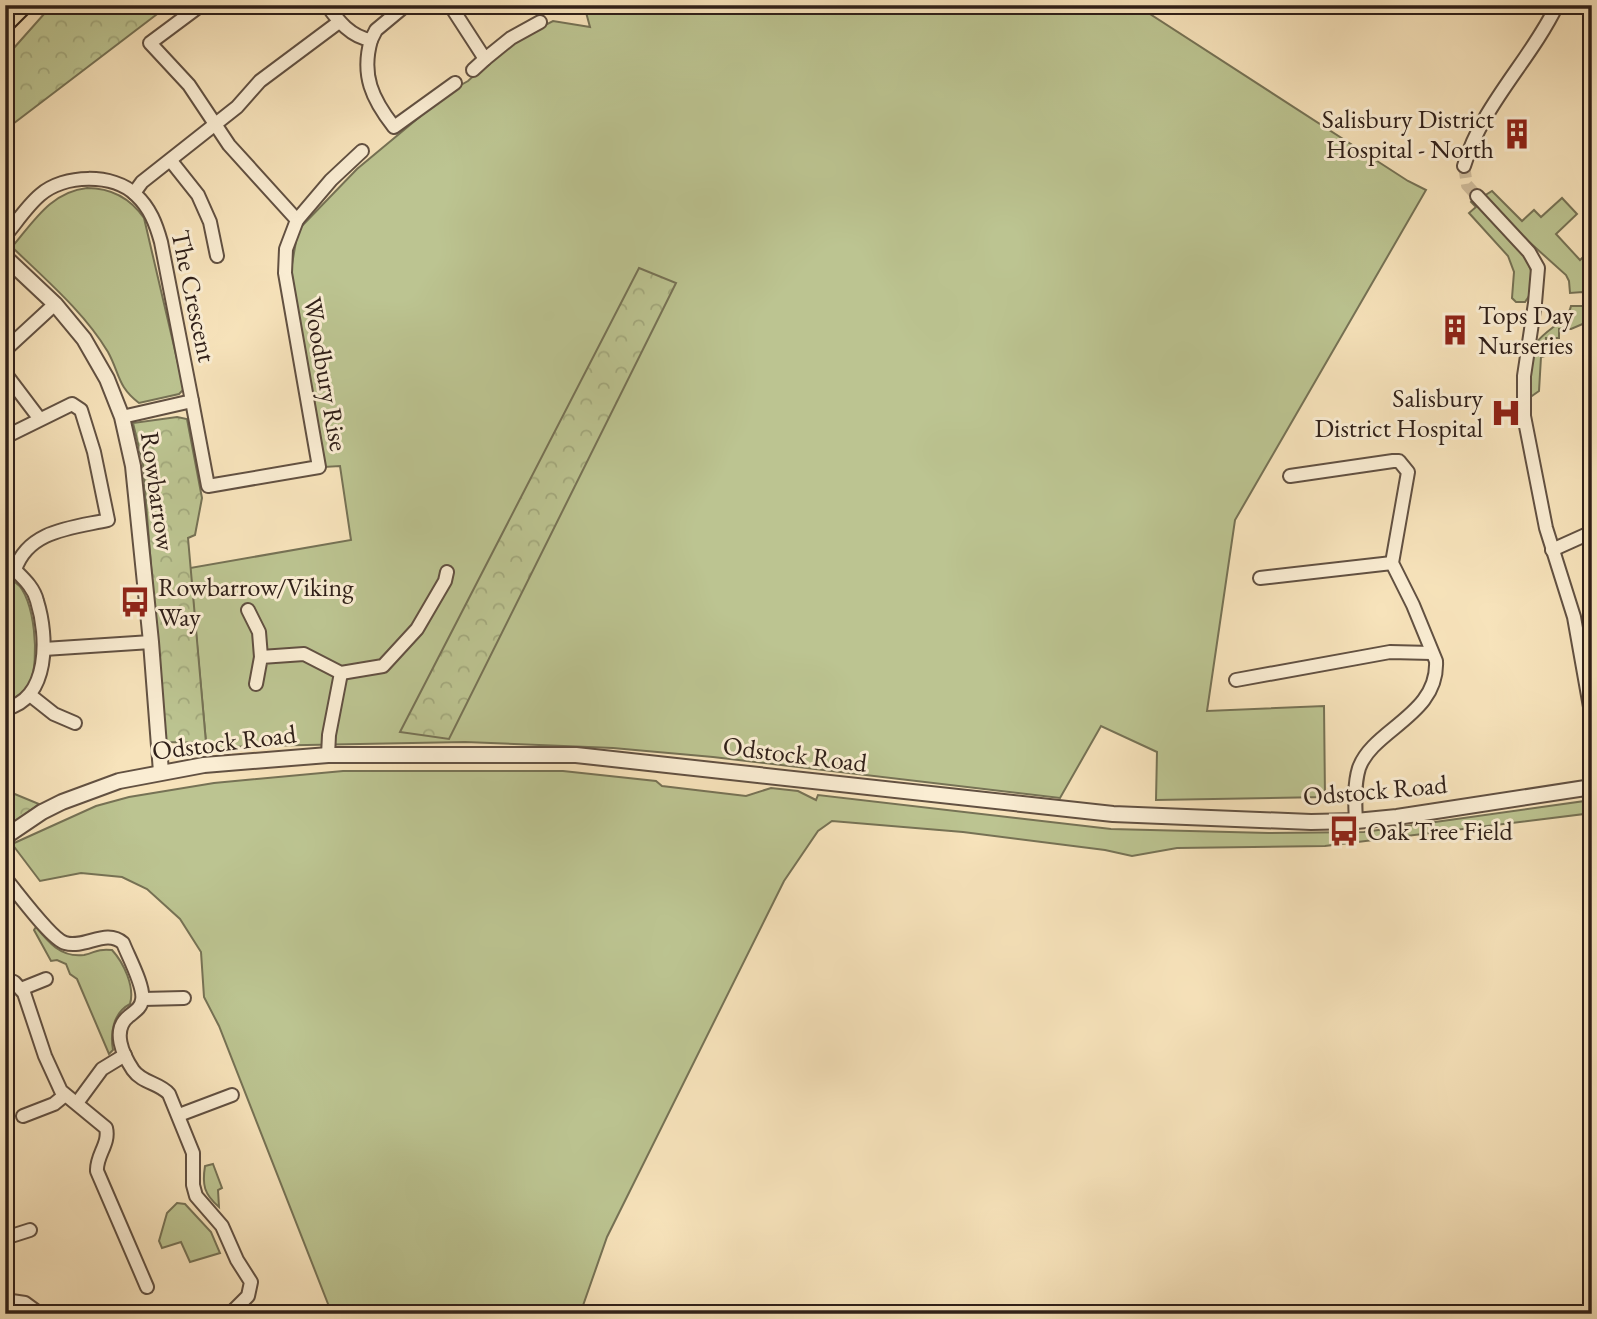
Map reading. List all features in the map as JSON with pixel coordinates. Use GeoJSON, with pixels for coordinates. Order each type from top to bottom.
{"type":"FeatureCollection","features":[{"type":"Feature","properties":{"kind":"highway"},"geometry":{"type":"LineString","coordinates":[[5,22],[22,5]]}},
{"type":"Feature","properties":{"kind":"street"},"geometry":{"type":"LineString","coordinates":[[201,5],[150,43],[189,85],[229,145],[297,220]]}},
{"type":"Feature","properties":{"kind":"street"},"geometry":{"type":"LineString","coordinates":[[327,5],[339,22],[360,38],[371,40]]}},
{"type":"Feature","properties":{"kind":"street"},"geometry":{"type":"LineString","coordinates":[[406,5],[376,30],[366,62],[369,85],[391,127],[455,83]]}},
{"type":"Feature","properties":{"kind":"street"},"geometry":{"type":"LineString","coordinates":[[450,5],[485,59]]}},
{"type":"Feature","properties":{"kind":"street"},"geometry":{"type":"LineString","coordinates":[[1464,166],[1473,141],[1506,82],[1543,34],[1558,5]]}},
{"type":"Feature","properties":{"kind":"street"},"geometry":{"type":"LineString","coordinates":[[5,236],[40,195],[60,184],[77,180],[101,180],[134,193],[142,182],[237,107],[260,81],[339,22]]}},
{"type":"Feature","properties":{"kind":"street"},"geometry":{"type":"LineString","coordinates":[[473,70],[511,38],[540,22]]}},
{"type":"Feature","properties":{"kind":"street","name":"Woodbury Rise"},"geometry":{"type":"LineString","coordinates":[[208,486],[319,467],[285,273],[286,249],[297,220],[331,180],[362,151]]}},
{"type":"Feature","properties":{"kind":"street"},"geometry":{"type":"LineString","coordinates":[[171,161],[198,195],[210,222],[217,256]]}},
{"type":"Feature","properties":{"kind":"street","name":"The Crescent"},"geometry":{"type":"LineString","coordinates":[[134,193],[156,223],[175,307],[208,486]]}},
{"type":"Feature","properties":{"kind":"street"},"geometry":{"type":"LineString","coordinates":[[1477,196],[1529,252],[1538,268],[1523,402],[1534,471],[1552,550],[1574,617],[1592,718]]}},
{"type":"Feature","properties":{"kind":"street","name":"Rowbarrow"},"geometry":{"type":"LineString","coordinates":[[5,257],[71,321],[97,359],[122,417],[133,466],[161,772]]}},
{"type":"Feature","properties":{"kind":"street"},"geometry":{"type":"LineString","coordinates":[[5,350],[55,304]]}},
{"type":"Feature","properties":{"kind":"street"},"geometry":{"type":"LineString","coordinates":[[5,373],[38,418]]}},
{"type":"Feature","properties":{"kind":"street","name":"The Crescent"},"geometry":{"type":"LineString","coordinates":[[122,417],[192,401]]}},
{"type":"Feature","properties":{"kind":"street"},"geometry":{"type":"LineString","coordinates":[[5,437],[38,418],[72,404],[81,410],[94,452],[108,520],[47,534],[30,545],[19,558],[15,570],[30,585],[37,600],[44,649],[39,679],[30,695],[5,709]]}},
{"type":"Feature","properties":{"kind":"street"},"geometry":{"type":"LineString","coordinates":[[1290,476],[1399,461],[1408,477],[1392,564],[1413,605],[1436,670],[1428,693],[1414,712],[1367,753],[1360,766],[1356,781],[1356,821]]}},
{"type":"Feature","properties":{"kind":"street"},"geometry":{"type":"LineString","coordinates":[[1552,550],[1592,532]]}},
{"type":"Feature","properties":{"kind":"street"},"geometry":{"type":"LineString","coordinates":[[1260,578],[1392,564]]}},
{"type":"Feature","properties":{"kind":"street"},"geometry":{"type":"LineString","coordinates":[[261,657],[304,654],[341,673],[383,666],[418,629],[443,577]]}},
{"type":"Feature","properties":{"kind":"street"},"geometry":{"type":"LineString","coordinates":[[248,610],[259,632],[261,657],[256,684]]}},
{"type":"Feature","properties":{"kind":"street"},"geometry":{"type":"LineString","coordinates":[[44,649],[151,642]]}},
{"type":"Feature","properties":{"kind":"street"},"geometry":{"type":"LineString","coordinates":[[1236,680],[1390,652],[1432,653]]}},
{"type":"Feature","properties":{"kind":"street"},"geometry":{"type":"LineString","coordinates":[[328,755],[329,735],[341,673]]}},
{"type":"Feature","properties":{"kind":"street"},"geometry":{"type":"LineString","coordinates":[[30,695],[54,715],[75,723]]}},
{"type":"Feature","properties":{"kind":"street","name":"Odstock Road"},"geometry":{"type":"LineString","coordinates":[[5,837],[27,821],[62,802],[119,781],[161,772],[244,761],[328,755],[576,755],[1113,814],[1311,822],[1356,821],[1592,787]]}},
{"type":"Feature","properties":{"kind":"street"},"geometry":{"type":"LineString","coordinates":[[5,878],[61,942],[75,944],[110,937],[120,940],[143,999],[140,1006],[121,1025],[120,1040],[125,1055],[138,1076],[167,1091],[193,1153],[193,1185],[196,1196],[222,1226],[250,1282],[248,1296],[230,1314]]}},
{"type":"Feature","properties":{"kind":"street"},"geometry":{"type":"LineString","coordinates":[[5,979],[14,982],[21,989],[58,1085],[65,1095],[104,1125],[107,1132],[106,1143],[97,1160],[97,1171],[147,1287]]}},
{"type":"Feature","properties":{"kind":"street"},"geometry":{"type":"LineString","coordinates":[[21,989],[46,979]]}},
{"type":"Feature","properties":{"kind":"street"},"geometry":{"type":"LineString","coordinates":[[143,999],[184,998]]}},
{"type":"Feature","properties":{"kind":"street"},"geometry":{"type":"LineString","coordinates":[[77,1103],[107,1065],[125,1055]]}},
{"type":"Feature","properties":{"kind":"street"},"geometry":{"type":"LineString","coordinates":[[23,1116],[54,1104],[65,1095]]}},
{"type":"Feature","properties":{"kind":"street"},"geometry":{"type":"LineString","coordinates":[[179,1115],[232,1095]]}},
{"type":"Feature","properties":{"kind":"street"},"geometry":{"type":"LineString","coordinates":[[5,1238],[30,1230]]}},
{"type":"Feature","properties":{"kind":"street"},"geometry":{"type":"LineString","coordinates":[[5,1300],[25,1303],[40,1314]]}},
{"type":"Feature","properties":{"kind":"green space"},"geometry":{"type":"Polygon","coordinates":[[[52,5],[169,5],[5,130],[5,58],[52,5]]]}},
{"type":"Feature","properties":{"kind":"green space"},"geometry":{"type":"Polygon","coordinates":[[[584,5],[1136,5],[1426,190],[1235,520],[1207,711],[1324,706],[1325,797],[1156,800],[1157,752],[1101,726],[1060,798],[713,757],[613,748],[465,742],[248,746],[191,751],[175,742],[206,742],[190,568],[351,540],[340,466],[324,467],[291,270],[298,230],[357,169],[452,90],[468,81],[510,43],[553,21],[590,27],[584,5]]]}},
{"type":"Feature","properties":{"kind":"green space"},"geometry":{"type":"Polygon","coordinates":[[[87,188],[104,190],[119,196],[133,205],[144,218],[184,389],[179,394],[139,403],[132,397],[123,385],[108,352],[88,323],[12,247],[44,209],[63,195],[87,188]]]}},
{"type":"Feature","properties":{"kind":"green space"},"geometry":{"type":"Polygon","coordinates":[[[1492,191],[1522,221],[1534,210],[1541,217],[1562,198],[1577,214],[1556,234],[1580,260],[1592,249],[1592,295],[1583,292],[1570,293],[1566,275],[1518,232],[1484,196],[1492,191]]]}},
{"type":"Feature","properties":{"kind":"green space"},"geometry":{"type":"Polygon","coordinates":[[[1474,198],[1507,232],[1527,260],[1532,275],[1532,289],[1525,302],[1516,302],[1512,298],[1514,272],[1508,256],[1469,213],[1476,207],[1471,202],[1474,198]]]}},
{"type":"Feature","properties":{"kind":"green space"},"geometry":{"type":"Polygon","coordinates":[[[639,268],[676,283],[449,739],[400,732],[639,268]]]}},
{"type":"Feature","properties":{"kind":"green space"},"geometry":{"type":"Polygon","coordinates":[[[1590,299],[1592,320],[1571,329],[1559,329],[1559,338],[1546,338],[1545,356],[1541,357],[1539,391],[1529,398],[1531,362],[1537,342],[1566,316],[1571,306],[1585,306],[1590,299]]]}},
{"type":"Feature","properties":{"kind":"green space"},"geometry":{"type":"Polygon","coordinates":[[[177,417],[187,419],[202,498],[195,535],[188,538],[206,743],[165,742],[143,465],[133,423],[177,417]]]}},
{"type":"Feature","properties":{"kind":"green space"},"geometry":{"type":"Polygon","coordinates":[[[5,580],[16,583],[28,601],[34,630],[35,660],[30,682],[25,689],[13,699],[5,701],[5,580]]]}},
{"type":"Feature","properties":{"kind":"green space"},"geometry":{"type":"Polygon","coordinates":[[[343,771],[563,771],[656,781],[662,786],[746,796],[771,788],[798,791],[816,800],[818,795],[1111,829],[1269,833],[1364,832],[1592,800],[1592,813],[1325,846],[1177,848],[1132,856],[1105,850],[963,832],[832,821],[818,831],[784,881],[607,1237],[580,1314],[332,1314],[219,1026],[204,997],[201,952],[180,919],[147,889],[122,877],[81,873],[40,881],[12,844],[96,806],[129,797],[214,783],[343,771]]]}},
{"type":"Feature","properties":{"kind":"green space"},"geometry":{"type":"Polygon","coordinates":[[[5,790],[39,804],[9,827],[5,825],[5,790]]]}},
{"type":"Feature","properties":{"kind":"green space"},"geometry":{"type":"Polygon","coordinates":[[[36,927],[50,943],[68,954],[84,955],[99,950],[112,950],[121,962],[130,983],[131,997],[130,1004],[116,1018],[112,1037],[113,1050],[109,1054],[77,979],[70,974],[66,964],[57,960],[51,961],[34,930],[36,927]]]}},
{"type":"Feature","properties":{"kind":"green space"},"geometry":{"type":"Polygon","coordinates":[[[213,1164],[222,1188],[218,1190],[219,1207],[210,1198],[204,1184],[205,1166],[213,1164]]]}},
{"type":"Feature","properties":{"kind":"green space"},"geometry":{"type":"Polygon","coordinates":[[[177,1203],[185,1204],[211,1232],[220,1253],[190,1262],[181,1242],[162,1248],[159,1241],[167,1213],[177,1203]]]}},
{"type":"Feature","properties":{"kind":"tunnel"},"geometry":{"type":"LineString","coordinates":[[1464,166],[1467,185],[1477,196]]}},
{"type":"Feature","properties":{"kind":"place","name":"Salisbury District Hospital - North"},"geometry":{"type":"Point","coordinates":[1517,134]}},
{"type":"Feature","properties":{"kind":"place","name":"Tops Day Nurseries"},"geometry":{"type":"Point","coordinates":[1455,330]}},
{"type":"Feature","properties":{"kind":"place","name":"Salisbury District Hospital"},"geometry":{"type":"Point","coordinates":[1506,413]}},
{"type":"Feature","properties":{"kind":"place","name":"Rowbarrow/Viking Way"},"geometry":{"type":"Point","coordinates":[135,602]}},
{"type":"Feature","properties":{"kind":"place","name":"Oak Tree Field"},"geometry":{"type":"Point","coordinates":[1344,831]}}]}
